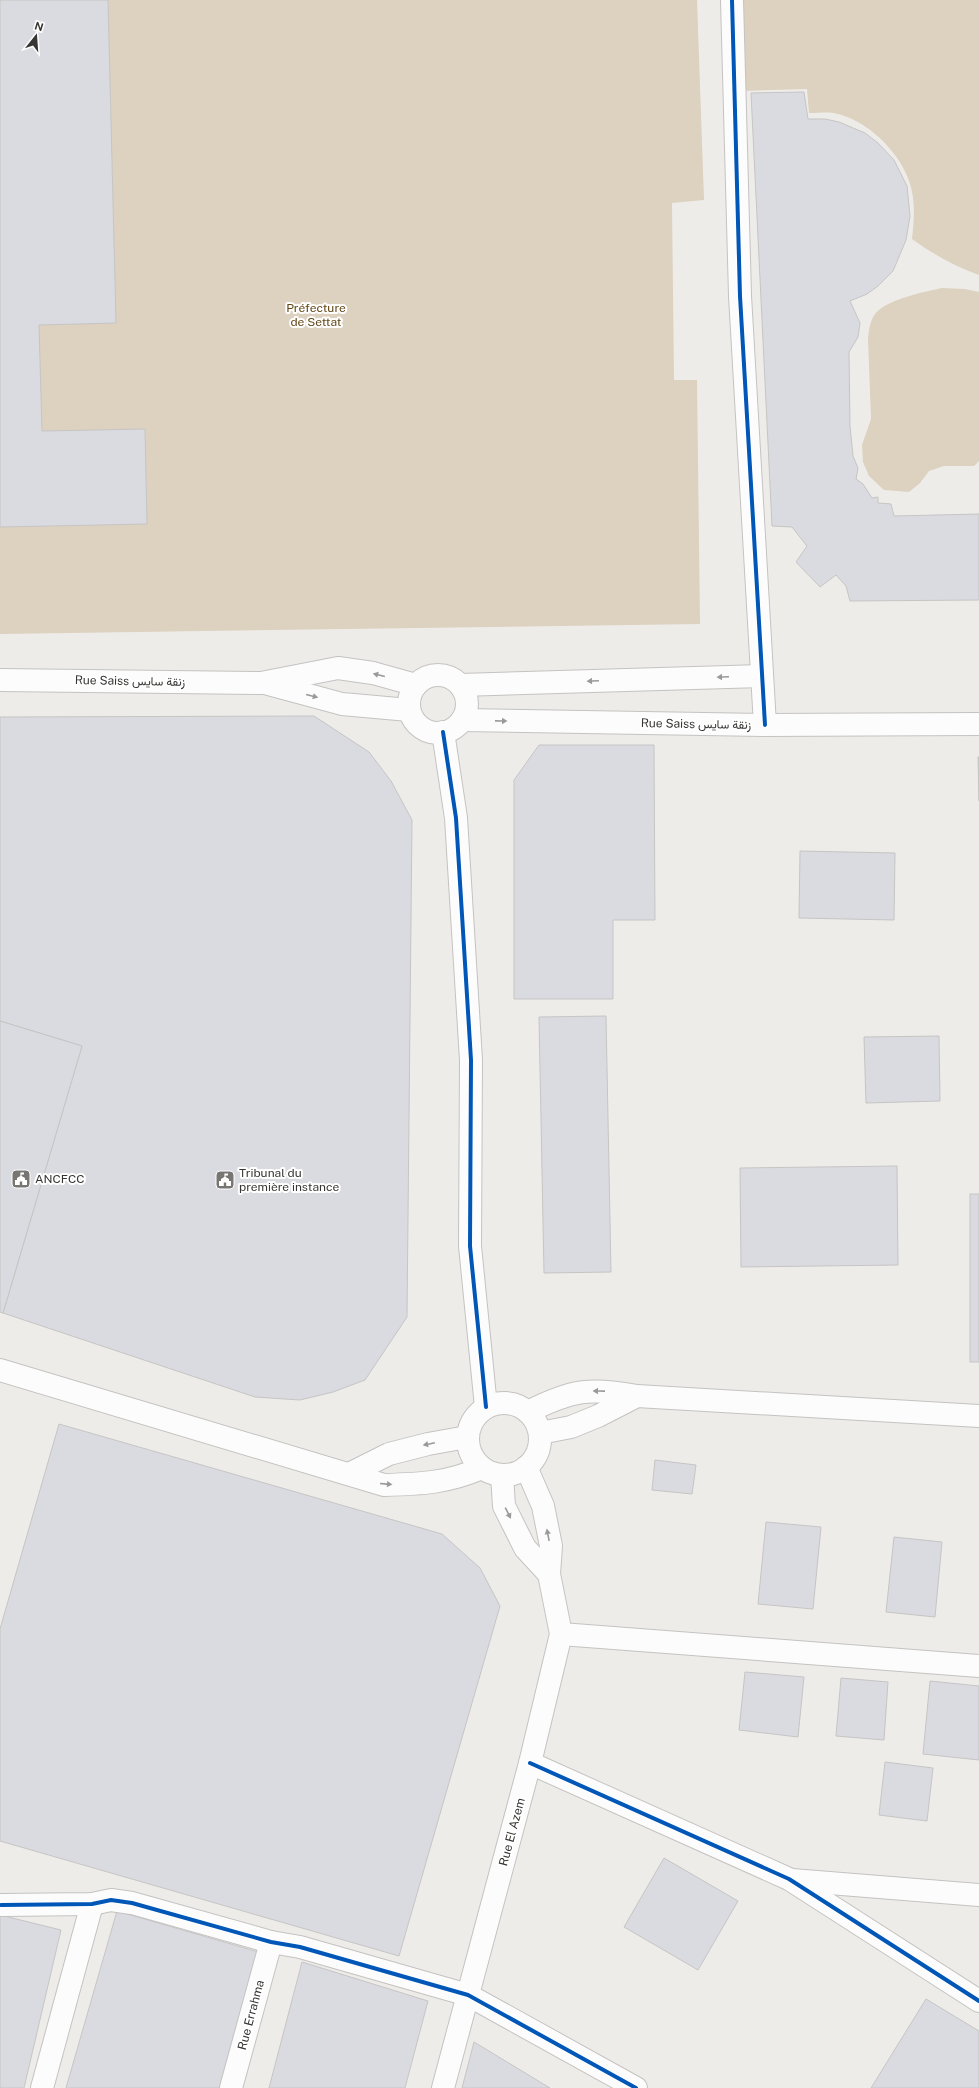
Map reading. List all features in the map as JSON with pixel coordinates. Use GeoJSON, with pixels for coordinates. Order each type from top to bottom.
{"type":"FeatureCollection","features":[{"type":"Feature","properties":{"kind":"street"},"geometry":{"type":"LineString","coordinates":[[732,0],[740,296],[765,725]]}},
{"type":"Feature","properties":{"kind":"street","name":"Rue Saiss زنقة سايس"},"geometry":{"type":"LineString","coordinates":[[0,680],[261,683],[338,668],[373,673],[416,685]]}},
{"type":"Feature","properties":{"kind":"street"},"geometry":{"type":"LineString","coordinates":[[433,675],[452,679],[460,685],[465,694],[467,704],[462,720],[457,726],[443,732],[432,732],[422,728],[414,721],[409,710],[411,693],[416,685],[433,675]]}},
{"type":"Feature","properties":{"kind":"street"},"geometry":{"type":"LineString","coordinates":[[460,685],[762,676]]}},
{"type":"Feature","properties":{"kind":"street","name":"Rue Saiss زنقة سايس"},"geometry":{"type":"LineString","coordinates":[[261,683],[342,704],[409,710]]}},
{"type":"Feature","properties":{"kind":"street","name":"Rue Saiss زنقة سايس"},"geometry":{"type":"LineString","coordinates":[[462,720],[765,725],[979,724]]}},
{"type":"Feature","properties":{"kind":"street"},"geometry":{"type":"LineString","coordinates":[[443,732],[457,826],[471,1060],[470,1246],[486,1407]]}},
{"type":"Feature","properties":{"kind":"street"},"geometry":{"type":"LineString","coordinates":[[0,1370],[384,1485],[432,1483],[492,1471],[515,1473],[526,1468],[538,1452],[540,1433],[528,1412],[515,1404],[501,1402],[486,1407],[476,1414],[470,1425],[467,1437],[471,1454],[492,1471],[504,1506],[525,1548],[550,1574]]}},
{"type":"Feature","properties":{"kind":"street"},"geometry":{"type":"LineString","coordinates":[[528,1412],[557,1397],[583,1390],[610,1391],[638,1396],[979,1416]]}},
{"type":"Feature","properties":{"kind":"street"},"geometry":{"type":"LineString","coordinates":[[540,1433],[571,1427],[598,1416],[638,1396]]}},
{"type":"Feature","properties":{"kind":"street"},"geometry":{"type":"LineString","coordinates":[[349,1474],[389,1454],[428,1444],[467,1437]]}},
{"type":"Feature","properties":{"kind":"street","name":"Rue El Azem"},"geometry":{"type":"LineString","coordinates":[[443,2088],[530,1763],[561,1634],[550,1574],[550,1546],[542,1506],[526,1468]]}},
{"type":"Feature","properties":{"kind":"street"},"geometry":{"type":"LineString","coordinates":[[561,1634],[979,1666]]}},
{"type":"Feature","properties":{"kind":"street"},"geometry":{"type":"LineString","coordinates":[[530,1763],[788,1879],[979,2001]]}},
{"type":"Feature","properties":{"kind":"street"},"geometry":{"type":"LineString","coordinates":[[788,1879],[979,1895]]}},
{"type":"Feature","properties":{"kind":"street"},"geometry":{"type":"LineString","coordinates":[[1,1905],[92,1904],[111,1900],[132,1903],[271,1942],[300,1947],[468,1995],[636,2088]]}},
{"type":"Feature","properties":{"kind":"street"},"geometry":{"type":"LineString","coordinates":[[42,2088],[92,1904]]}},
{"type":"Feature","properties":{"kind":"street","name":"Rue Errahma"},"geometry":{"type":"LineString","coordinates":[[231,2088],[271,1942]]}},
{"type":"Feature","properties":{"kind":"green space","name":"Préfecture de Settat"},"geometry":{"type":"Polygon","coordinates":[[[0,0],[697,0],[704,200],[672,203],[674,380],[697,380],[700,624],[0,634],[0,0]]]}},
{"type":"Feature","properties":{"kind":"green space"},"geometry":{"type":"Polygon","coordinates":[[[736,0],[979,0],[979,275],[944,259],[912,239],[914,203],[909,181],[898,159],[880,138],[869,129],[846,116],[834,113],[809,113],[807,89],[740,91],[736,0]]]}},
{"type":"Feature","properties":{"kind":"green space"},"geometry":{"type":"Polygon","coordinates":[[[942,288],[965,289],[979,292],[979,461],[974,466],[944,466],[929,471],[920,483],[909,492],[884,490],[869,476],[863,462],[862,445],[871,419],[869,329],[875,314],[888,304],[906,297],[942,288]]]}},
{"type":"Feature","properties":{"kind":"building"},"geometry":{"type":"Polygon","coordinates":[[[0,0],[108,0],[116,323],[39,325],[42,431],[145,429],[147,524],[0,527],[0,0]]]}},
{"type":"Feature","properties":{"kind":"building"},"geometry":{"type":"Polygon","coordinates":[[[804,92],[808,119],[825,119],[839,122],[865,133],[878,143],[894,160],[907,186],[910,216],[906,240],[893,271],[878,286],[867,294],[850,301],[860,323],[858,337],[849,352],[850,426],[853,456],[858,468],[856,479],[863,484],[872,498],[878,497],[878,503],[891,504],[894,516],[979,514],[979,600],[850,601],[846,586],[836,575],[820,587],[796,562],[807,546],[792,527],[772,526],[751,93],[804,92]]]}},
{"type":"Feature","properties":{"kind":"building","name":"Tribunal du première instance"},"geometry":{"type":"Polygon","coordinates":[[[314,716],[369,752],[391,781],[412,820],[407,1317],[365,1380],[333,1392],[300,1400],[255,1397],[3,1313],[82,1046],[0,1021],[0,717],[314,716]]]}},
{"type":"Feature","properties":{"kind":"building"},"geometry":{"type":"Polygon","coordinates":[[[539,745],[654,745],[655,920],[613,920],[613,999],[514,999],[514,780],[539,745]]]}},
{"type":"Feature","properties":{"kind":"building"},"geometry":{"type":"Polygon","coordinates":[[[978,757],[979,757],[979,801],[978,757]]]}},
{"type":"Feature","properties":{"kind":"building"},"geometry":{"type":"Polygon","coordinates":[[[800,851],[895,853],[894,920],[799,918],[800,851]]]}},
{"type":"Feature","properties":{"kind":"building"},"geometry":{"type":"Polygon","coordinates":[[[606,1016],[611,1272],[544,1273],[539,1017],[606,1016]]]}},
{"type":"Feature","properties":{"kind":"building","name":"ANCFCC"},"geometry":{"type":"Polygon","coordinates":[[[0,1021],[82,1046],[3,1313],[0,1312],[0,1021]]]}},
{"type":"Feature","properties":{"kind":"building"},"geometry":{"type":"Polygon","coordinates":[[[939,1036],[940,1101],[866,1103],[864,1037],[939,1036]]]}},
{"type":"Feature","properties":{"kind":"building"},"geometry":{"type":"Polygon","coordinates":[[[897,1166],[898,1265],[741,1267],[740,1168],[897,1166]]]}},
{"type":"Feature","properties":{"kind":"building"},"geometry":{"type":"Polygon","coordinates":[[[970,1194],[979,1194],[979,1362],[970,1362],[970,1194]]]}},
{"type":"Feature","properties":{"kind":"building"},"geometry":{"type":"Polygon","coordinates":[[[59,1424],[442,1534],[480,1568],[500,1606],[399,1956],[0,1841],[0,1629],[59,1424]]]}},
{"type":"Feature","properties":{"kind":"building"},"geometry":{"type":"Polygon","coordinates":[[[655,1460],[696,1465],[692,1494],[652,1490],[655,1460]]]}},
{"type":"Feature","properties":{"kind":"building"},"geometry":{"type":"Polygon","coordinates":[[[766,1522],[821,1527],[813,1609],[758,1604],[766,1522]]]}},
{"type":"Feature","properties":{"kind":"building"},"geometry":{"type":"Polygon","coordinates":[[[894,1537],[942,1542],[935,1617],[886,1612],[894,1537]]]}},
{"type":"Feature","properties":{"kind":"building"},"geometry":{"type":"Polygon","coordinates":[[[745,1672],[804,1677],[798,1737],[739,1730],[745,1672]]]}},
{"type":"Feature","properties":{"kind":"building"},"geometry":{"type":"Polygon","coordinates":[[[841,1678],[888,1682],[884,1740],[836,1736],[841,1678]]]}},
{"type":"Feature","properties":{"kind":"building"},"geometry":{"type":"Polygon","coordinates":[[[930,1681],[979,1686],[979,1760],[923,1754],[930,1681]]]}},
{"type":"Feature","properties":{"kind":"building"},"geometry":{"type":"Polygon","coordinates":[[[885,1762],[933,1768],[927,1821],[879,1815],[885,1762]]]}},
{"type":"Feature","properties":{"kind":"building"},"geometry":{"type":"Polygon","coordinates":[[[664,1858],[738,1901],[698,1970],[624,1927],[664,1858]]]}},
{"type":"Feature","properties":{"kind":"building"},"geometry":{"type":"Polygon","coordinates":[[[117,1911],[262,1953],[223,2088],[66,2088],[117,1911]]]}},
{"type":"Feature","properties":{"kind":"building"},"geometry":{"type":"Polygon","coordinates":[[[0,1915],[61,1930],[24,2088],[0,2088],[0,1915]]]}},
{"type":"Feature","properties":{"kind":"building"},"geometry":{"type":"Polygon","coordinates":[[[302,1962],[428,2001],[405,2088],[269,2088],[302,1962]]]}},
{"type":"Feature","properties":{"kind":"building"},"geometry":{"type":"Polygon","coordinates":[[[926,1999],[979,2031],[979,2088],[871,2088],[926,1999]]]}},
{"type":"Feature","properties":{"kind":"building"},"geometry":{"type":"Polygon","coordinates":[[[474,2042],[550,2088],[462,2088],[474,2042]]]}},
{"type":"Feature","properties":{"kind":"cycle path"},"geometry":{"type":"LineString","coordinates":[[732,0],[740,296],[765,725]]}},
{"type":"Feature","properties":{"kind":"cycle path"},"geometry":{"type":"LineString","coordinates":[[443,732],[456,818],[471,1060],[470,1246],[486,1407]]}},
{"type":"Feature","properties":{"kind":"cycle path"},"geometry":{"type":"LineString","coordinates":[[530,1763],[789,1879],[979,2001]]}},
{"type":"Feature","properties":{"kind":"cycle path"},"geometry":{"type":"LineString","coordinates":[[1,1905],[92,1904],[111,1900],[132,1903],[271,1942],[300,1947],[468,1995],[636,2088]]}},
{"type":"Feature","properties":{"kind":"place","name":"ANCFCC"},"geometry":{"type":"Point","coordinates":[21,1179]}},
{"type":"Feature","properties":{"kind":"place","name":"Tribunal du première instance"},"geometry":{"type":"Point","coordinates":[225,1180]}}]}
